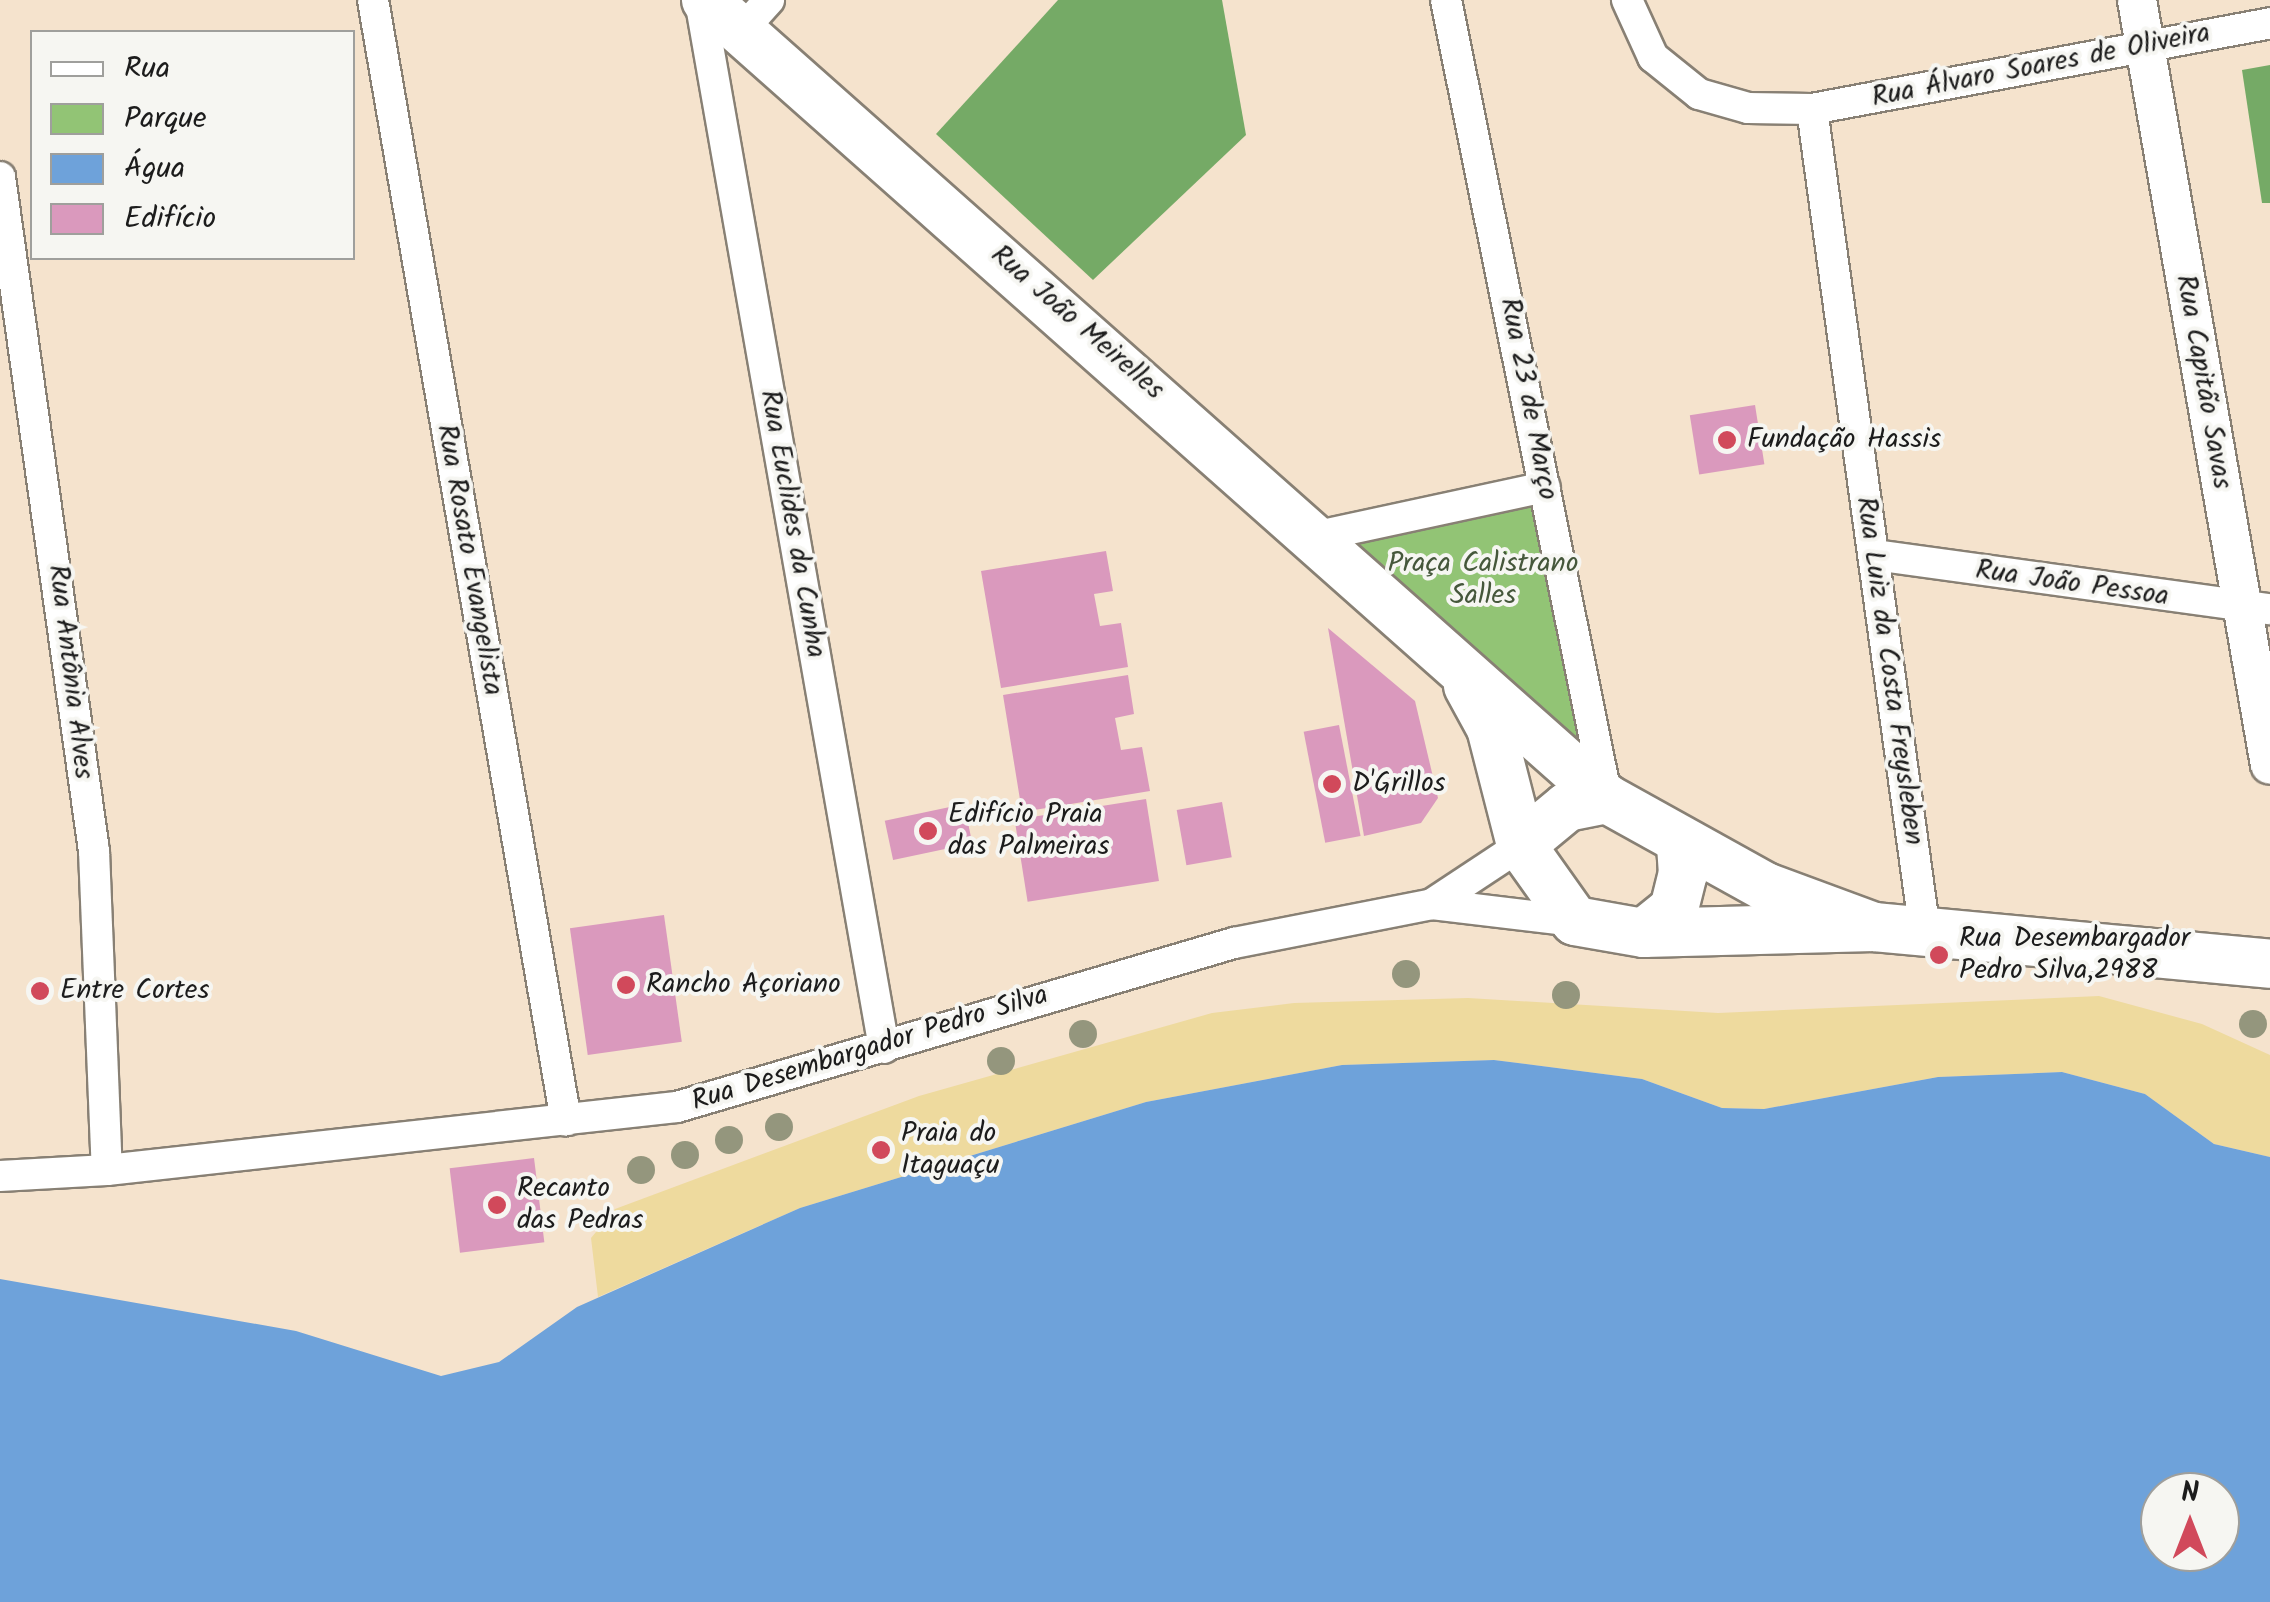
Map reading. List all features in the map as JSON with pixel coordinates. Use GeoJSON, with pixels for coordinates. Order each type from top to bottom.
{"type":"FeatureCollection","features":[{"type":"Feature","properties":{"kind":"main road","name":"Rua João Meirelles"},"geometry":{"type":"LineString","coordinates":[[703,0],[756,14],[1607,799]]}},
{"type":"Feature","properties":{"kind":"main road","name":"Rua João Meirelles"},"geometry":{"type":"LineString","coordinates":[[1444,650],[1491,728],[1521,845]]}},
{"type":"Feature","properties":{"kind":"main road"},"geometry":{"type":"LineString","coordinates":[[1575,921],[1521,845],[1567,808],[1607,799]]}},
{"type":"Feature","properties":{"kind":"main road","name":"Rua Desembargador Pedro Silva"},"geometry":{"type":"LineString","coordinates":[[1607,799],[1681,845],[1766,887],[1874,928]]}},
{"type":"Feature","properties":{"kind":"main road"},"geometry":{"type":"LineString","coordinates":[[1644,932],[1674,908],[1683,874],[1681,845]]}},
{"type":"Feature","properties":{"kind":"main road","name":"Rua Desembargador Pedro Silva"},"geometry":{"type":"LineString","coordinates":[[1575,921],[1644,932],[1874,928],[2270,964]]}},
{"type":"Feature","properties":{"kind":"street","name":"Rua Rosato Evangelista"},"geometry":{"type":"LineString","coordinates":[[373,0],[566,1121]]}},
{"type":"Feature","properties":{"kind":"street","name":"Rua Euclides da Cunha"},"geometry":{"type":"LineString","coordinates":[[703,0],[884,1048]]}},
{"type":"Feature","properties":{"kind":"street","name":"Rua 23 de Março"},"geometry":{"type":"LineString","coordinates":[[1446,0],[1607,799]]}},
{"type":"Feature","properties":{"kind":"street"},"geometry":{"type":"LineString","coordinates":[[1627,0],[1653,57],[1698,94],[1748,108],[1812,109]]}},
{"type":"Feature","properties":{"kind":"street","name":"Rua Capitão Savas"},"geometry":{"type":"LineString","coordinates":[[2137,0],[2256,609],[2270,765]]}},
{"type":"Feature","properties":{"kind":"street","name":"Rua Álvaro Soares de Oliveira"},"geometry":{"type":"LineString","coordinates":[[1812,109],[2270,23]]}},
{"type":"Feature","properties":{"kind":"street","name":"Rua Luiz da Costa Freysleben"},"geometry":{"type":"LineString","coordinates":[[1812,109],[1926,933]]}},
{"type":"Feature","properties":{"kind":"street","name":"Rua Antônia Alves"},"geometry":{"type":"LineString","coordinates":[[0,176],[94,851],[107,1170]]}},
{"type":"Feature","properties":{"kind":"street"},"geometry":{"type":"LineString","coordinates":[[1318,536],[1546,487]]}},
{"type":"Feature","properties":{"kind":"street","name":"Rua João Pessoa"},"geometry":{"type":"LineString","coordinates":[[1874,555],[2256,609]]}},
{"type":"Feature","properties":{"kind":"street","name":"Rua Desembargador Pedro Silva"},"geometry":{"type":"LineString","coordinates":[[1432,904],[1521,845]]}},
{"type":"Feature","properties":{"kind":"street","name":"Rua Desembargador Pedro Silva"},"geometry":{"type":"LineString","coordinates":[[0,1176],[107,1170],[566,1121],[724,1096],[1234,943],[1432,904],[1575,921]]}},
{"type":"Feature","properties":{"kind":"green space"},"geometry":{"type":"Polygon","coordinates":[[[1058,0],[1222,0],[1246,135],[1093,280],[936,134],[1058,0]]]}},
{"type":"Feature","properties":{"kind":"green space"},"geometry":{"type":"Polygon","coordinates":[[[2270,65],[2270,203],[2262,203],[2242,70],[2270,65]]]}},
{"type":"Feature","properties":{"kind":"green space","name":"Praça Calistrano Salles"},"geometry":{"type":"Polygon","coordinates":[[[1534,500],[1591,766],[1339,541],[1534,500]]]}},
{"type":"Feature","properties":{"kind":"sand","name":"Praia do Itaguaçu"},"geometry":{"type":"Polygon","coordinates":[[[2099,996],[2202,1024],[2270,1055],[2270,1157],[2214,1144],[2145,1094],[2062,1072],[1938,1077],[1764,1109],[1722,1108],[1642,1079],[1494,1060],[1342,1065],[1146,1102],[800,1208],[598,1297],[591,1238],[615,1209],[919,1096],[1212,1013],[1294,1003],[1468,998],[1718,1013],[2099,996]]]}},
{"type":"Feature","properties":{"kind":"water"},"geometry":{"type":"Polygon","coordinates":[[[1494,1060],[1642,1079],[1722,1108],[1764,1109],[1938,1077],[2062,1072],[2145,1094],[2214,1144],[2270,1157],[2270,1602],[0,1602],[0,1279],[296,1331],[441,1376],[499,1362],[577,1307],[800,1208],[1146,1102],[1342,1065],[1494,1060]]]}},
{"type":"Feature","properties":{"kind":"building","name":"Fundação Hassis"},"geometry":{"type":"Polygon","coordinates":[[[1755,405],[1764,464],[1699,475],[1690,415],[1755,405]]]}},
{"type":"Feature","properties":{"kind":"building"},"geometry":{"type":"Polygon","coordinates":[[[1106,551],[1113,591],[1094,594],[1100,626],[1121,623],[1128,667],[1001,688],[981,571],[1106,551]]]}},
{"type":"Feature","properties":{"kind":"building"},"geometry":{"type":"Polygon","coordinates":[[[1328,628],[1415,701],[1438,798],[1421,823],[1364,836],[1328,628]]]}},
{"type":"Feature","properties":{"kind":"building"},"geometry":{"type":"Polygon","coordinates":[[[1128,675],[1134,714],[1115,718],[1121,750],[1142,747],[1150,791],[1022,812],[1003,695],[1128,675]]]}},
{"type":"Feature","properties":{"kind":"building","name":"D'Grillos"},"geometry":{"type":"Polygon","coordinates":[[[1339,725],[1361,836],[1325,843],[1304,732],[1339,725]]]}},
{"type":"Feature","properties":{"kind":"building"},"geometry":{"type":"Polygon","coordinates":[[[1146,799],[1159,881],[1028,902],[1015,820],[1146,799]]]}},
{"type":"Feature","properties":{"kind":"building"},"geometry":{"type":"Polygon","coordinates":[[[1222,802],[1232,857],[1186,865],[1177,810],[1222,802]]]}},
{"type":"Feature","properties":{"kind":"building","name":"Edifício Praia das Palmeiras"},"geometry":{"type":"Polygon","coordinates":[[[964,804],[972,843],[893,860],[885,821],[964,804]]]}},
{"type":"Feature","properties":{"kind":"building","name":"Rancho Açoriano"},"geometry":{"type":"Polygon","coordinates":[[[664,915],[682,1042],[588,1055],[570,928],[664,915]]]}},
{"type":"Feature","properties":{"kind":"building","name":"Recanto das Pedras"},"geometry":{"type":"Polygon","coordinates":[[[534,1158],[544,1242],[460,1253],[450,1168],[534,1158]]]}},
{"type":"Feature","properties":{"kind":"place","name":"Fundação Hassis"},"geometry":{"type":"Point","coordinates":[1727,440]}},
{"type":"Feature","properties":{"kind":"place","name":"D'Grillos"},"geometry":{"type":"Point","coordinates":[1332,784]}},
{"type":"Feature","properties":{"kind":"place","name":"Edifício Praia das Palmeiras"},"geometry":{"type":"Point","coordinates":[928,831]}},
{"type":"Feature","properties":{"kind":"place","name":"Rua Desembargador Pedro Silva,2988"},"geometry":{"type":"Point","coordinates":[1939,955]}},
{"type":"Feature","properties":{"kind":"place","name":"Rancho Açoriano"},"geometry":{"type":"Point","coordinates":[626,985]}},
{"type":"Feature","properties":{"kind":"place","name":"Entre Cortes"},"geometry":{"type":"Point","coordinates":[40,991]}},
{"type":"Feature","properties":{"kind":"place","name":"Praia do Itaguaçu"},"geometry":{"type":"Point","coordinates":[881,1150]}},
{"type":"Feature","properties":{"kind":"place","name":"Recanto das Pedras"},"geometry":{"type":"Point","coordinates":[497,1205]}}]}
